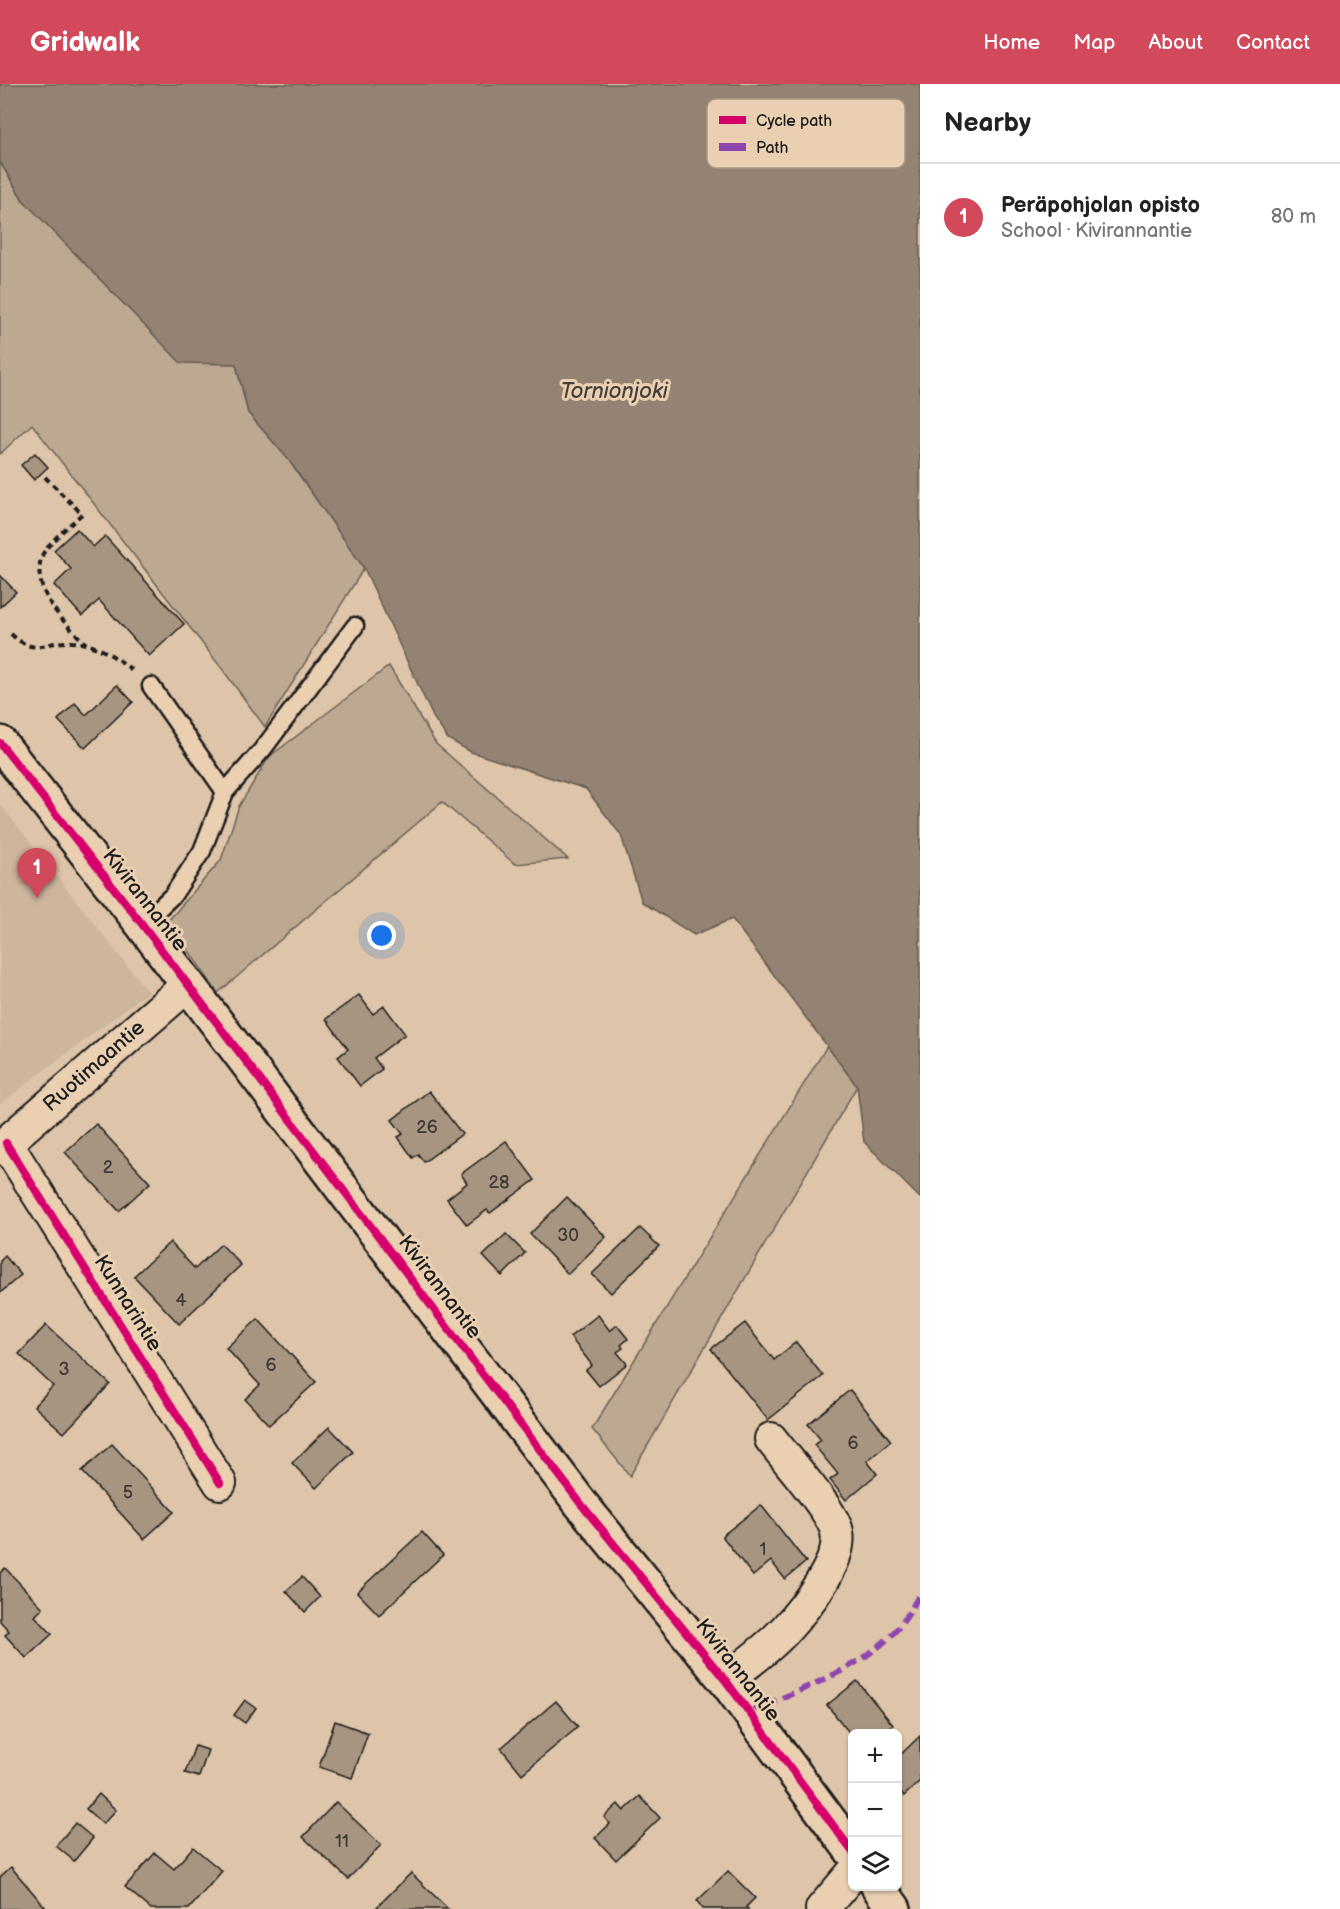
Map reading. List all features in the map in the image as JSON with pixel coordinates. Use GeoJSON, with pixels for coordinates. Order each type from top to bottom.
{"type":"FeatureCollection","features":[{"type":"Feature","properties":{"kind":"street","name":"Kivirannantie"},"geometry":{"type":"LineString","coordinates":[[0,743],[142,924],[581,1504],[726,1681],[848,1846]]}},
{"type":"Feature","properties":{"kind":"street","name":"Ruotimaantie"},"geometry":{"type":"LineString","coordinates":[[3,1146],[188,985]]}},
{"type":"Feature","properties":{"kind":"street","name":"Kunnarintie"},"geometry":{"type":"LineString","coordinates":[[3,1146],[220,1483]]}},
{"type":"Feature","properties":{"kind":"street"},"geometry":{"type":"LineString","coordinates":[[726,1681],[784,1631],[830,1570],[838,1549],[837,1531],[829,1513],[771,1439]]}},
{"type":"Feature","properties":{"kind":"street"},"geometry":{"type":"LineString","coordinates":[[822,1909],[848,1879]]}},
{"type":"Feature","properties":{"kind":"street"},"geometry":{"type":"LineString","coordinates":[[881,1891],[894,1909]]}},
{"type":"Feature","properties":{"kind":"lane"},"geometry":{"type":"LineString","coordinates":[[142,924],[173,895],[202,851],[225,792],[263,749],[355,626]]}},
{"type":"Feature","properties":{"kind":"lane"},"geometry":{"type":"LineString","coordinates":[[151,686],[225,792]]}},
{"type":"Feature","properties":{"kind":"path"},"geometry":{"type":"LineString","coordinates":[[45,477],[82,514],[61,533],[41,557],[40,578],[45,598],[86,644]]}},
{"type":"Feature","properties":{"kind":"path"},"geometry":{"type":"LineString","coordinates":[[11,634],[21,644],[31,648],[70,641],[86,644],[119,659],[151,686]]}},
{"type":"Feature","properties":{"kind":"shaded area"},"geometry":{"type":"Polygon","coordinates":[[[0,162],[23,200],[236,364],[248,413],[288,459],[364,568],[265,727],[32,424],[0,454],[0,162]]]}},
{"type":"Feature","properties":{"kind":"shaded area"},"geometry":{"type":"Polygon","coordinates":[[[389,666],[436,744],[568,859],[515,864],[442,802],[218,993],[168,921],[221,860],[239,806],[269,757],[389,666]]]}},
{"type":"Feature","properties":{"kind":"shaded area"},"geometry":{"type":"Polygon","coordinates":[[[0,804],[148,992],[0,1104],[0,804]]]}},
{"type":"Feature","properties":{"kind":"shaded area"},"geometry":{"type":"Polygon","coordinates":[[[827,1046],[857,1086],[630,1476],[592,1429],[827,1046]]]}},
{"type":"Feature","properties":{"kind":"water","name":"Tornionjoki"},"geometry":{"type":"Polygon","coordinates":[[[0,84],[920,84],[920,1198],[864,1142],[857,1086],[732,919],[694,935],[642,902],[621,835],[586,789],[471,752],[448,739],[433,717],[364,568],[288,459],[248,413],[236,364],[181,363],[23,200],[0,162],[0,84]]]}},
{"type":"Feature","properties":{"kind":"building"},"geometry":{"type":"Polygon","coordinates":[[[35,453],[48,467],[34,480],[21,465],[35,453]]]}},
{"type":"Feature","properties":{"kind":"building"},"geometry":{"type":"Polygon","coordinates":[[[77,529],[93,547],[105,536],[184,624],[149,656],[99,600],[82,616],[54,585],[71,569],[54,550],[77,529]]]}},
{"type":"Feature","properties":{"kind":"building"},"geometry":{"type":"Polygon","coordinates":[[[0,575],[16,592],[0,607],[0,575]]]}},
{"type":"Feature","properties":{"kind":"building"},"geometry":{"type":"Polygon","coordinates":[[[117,685],[133,702],[85,748],[58,720],[75,703],[86,715],[117,685]]]}},
{"type":"Feature","properties":{"kind":"building"},"geometry":{"type":"Polygon","coordinates":[[[359,995],[373,1014],[384,1006],[405,1034],[374,1058],[382,1069],[360,1086],[338,1057],[348,1049],[326,1019],[359,995]]]}},
{"type":"Feature","properties":{"kind":"building"},"geometry":{"type":"Polygon","coordinates":[[[429,1091],[462,1134],[424,1162],[418,1154],[413,1158],[398,1137],[403,1134],[392,1120],[429,1091]]]}},
{"type":"Feature","properties":{"kind":"building"},"geometry":{"type":"Polygon","coordinates":[[[96,1124],[150,1183],[119,1211],[65,1152],[96,1124]]]}},
{"type":"Feature","properties":{"kind":"building"},"geometry":{"type":"Polygon","coordinates":[[[506,1141],[535,1180],[490,1213],[487,1210],[467,1225],[447,1199],[467,1183],[461,1174],[506,1141]]]}},
{"type":"Feature","properties":{"kind":"building"},"geometry":{"type":"Polygon","coordinates":[[[567,1197],[606,1237],[568,1274],[530,1234],[567,1197]]]}},
{"type":"Feature","properties":{"kind":"building"},"geometry":{"type":"Polygon","coordinates":[[[640,1228],[659,1246],[611,1293],[592,1274],[640,1228]]]}},
{"type":"Feature","properties":{"kind":"building"},"geometry":{"type":"Polygon","coordinates":[[[506,1234],[525,1253],[502,1276],[483,1256],[506,1234]]]}},
{"type":"Feature","properties":{"kind":"building"},"geometry":{"type":"Polygon","coordinates":[[[170,1242],[195,1269],[221,1244],[241,1265],[179,1324],[134,1276],[170,1242]]]}},
{"type":"Feature","properties":{"kind":"building"},"geometry":{"type":"Polygon","coordinates":[[[5,1256],[21,1275],[0,1293],[0,1261],[5,1256]]]}},
{"type":"Feature","properties":{"kind":"building"},"geometry":{"type":"Polygon","coordinates":[[[598,1315],[610,1331],[617,1325],[628,1339],[621,1345],[623,1348],[617,1352],[627,1364],[599,1386],[586,1370],[592,1365],[570,1337],[598,1315]]]}},
{"type":"Feature","properties":{"kind":"building"},"geometry":{"type":"Polygon","coordinates":[[[258,1319],[316,1382],[269,1425],[245,1399],[260,1385],[226,1348],[258,1319]]]}},
{"type":"Feature","properties":{"kind":"building"},"geometry":{"type":"Polygon","coordinates":[[[745,1323],[774,1360],[796,1342],[823,1376],[768,1420],[711,1349],[745,1323]]]}},
{"type":"Feature","properties":{"kind":"building"},"geometry":{"type":"Polygon","coordinates":[[[46,1325],[110,1384],[64,1433],[34,1406],[53,1386],[19,1354],[46,1325]]]}},
{"type":"Feature","properties":{"kind":"building"},"geometry":{"type":"Polygon","coordinates":[[[850,1390],[891,1441],[867,1461],[877,1474],[846,1500],[830,1480],[838,1474],[814,1445],[821,1440],[808,1424],[850,1390]]]}},
{"type":"Feature","properties":{"kind":"building"},"geometry":{"type":"Polygon","coordinates":[[[329,1427],[353,1452],[316,1488],[292,1463],[329,1427]]]}},
{"type":"Feature","properties":{"kind":"building"},"geometry":{"type":"Polygon","coordinates":[[[112,1444],[174,1512],[144,1539],[82,1471],[112,1444]]]}},
{"type":"Feature","properties":{"kind":"building"},"geometry":{"type":"Polygon","coordinates":[[[761,1505],[806,1562],[785,1579],[771,1561],[753,1576],[722,1536],[761,1505]]]}},
{"type":"Feature","properties":{"kind":"building"},"geometry":{"type":"Polygon","coordinates":[[[422,1532],[443,1555],[379,1615],[357,1592],[422,1532]]]}},
{"type":"Feature","properties":{"kind":"building"},"geometry":{"type":"Polygon","coordinates":[[[5,1568],[43,1608],[35,1616],[52,1634],[26,1658],[5,1635],[9,1631],[0,1621],[0,1573],[5,1568]]]}},
{"type":"Feature","properties":{"kind":"building"},"geometry":{"type":"Polygon","coordinates":[[[302,1577],[320,1597],[305,1612],[286,1591],[302,1577]]]}},
{"type":"Feature","properties":{"kind":"building"},"geometry":{"type":"Polygon","coordinates":[[[857,1681],[893,1725],[889,1729],[848,1729],[848,1731],[827,1705],[857,1681]]]}},
{"type":"Feature","properties":{"kind":"building"},"geometry":{"type":"Polygon","coordinates":[[[245,1700],[256,1708],[245,1723],[234,1715],[245,1700]]]}},
{"type":"Feature","properties":{"kind":"building"},"geometry":{"type":"Polygon","coordinates":[[[556,1701],[578,1727],[522,1774],[501,1748],[556,1701]]]}},
{"type":"Feature","properties":{"kind":"building"},"geometry":{"type":"Polygon","coordinates":[[[335,1721],[368,1733],[352,1778],[319,1767],[335,1721]]]}},
{"type":"Feature","properties":{"kind":"building"},"geometry":{"type":"Polygon","coordinates":[[[920,1736],[920,1781],[904,1796],[902,1793],[902,1753],[920,1736]]]}},
{"type":"Feature","properties":{"kind":"building"},"geometry":{"type":"Polygon","coordinates":[[[195,1746],[208,1750],[199,1777],[185,1773],[195,1746]]]}},
{"type":"Feature","properties":{"kind":"building"},"geometry":{"type":"Polygon","coordinates":[[[99,1794],[116,1810],[103,1824],[86,1809],[99,1794]]]}},
{"type":"Feature","properties":{"kind":"building"},"geometry":{"type":"Polygon","coordinates":[[[640,1796],[660,1818],[616,1860],[595,1838],[610,1824],[604,1817],[618,1804],[624,1811],[640,1796]]]}},
{"type":"Feature","properties":{"kind":"building"},"geometry":{"type":"Polygon","coordinates":[[[336,1802],[381,1845],[348,1879],[303,1837],[336,1802]]]}},
{"type":"Feature","properties":{"kind":"building"},"geometry":{"type":"Polygon","coordinates":[[[75,1823],[93,1838],[74,1861],[56,1846],[75,1823]]]}},
{"type":"Feature","properties":{"kind":"building"},"geometry":{"type":"Polygon","coordinates":[[[193,1847],[222,1871],[189,1909],[151,1909],[125,1887],[155,1853],[174,1869],[193,1847]]]}},
{"type":"Feature","properties":{"kind":"building"},"geometry":{"type":"Polygon","coordinates":[[[11,1867],[45,1909],[0,1909],[0,1877],[11,1867]]]}},
{"type":"Feature","properties":{"kind":"building"},"geometry":{"type":"Polygon","coordinates":[[[728,1871],[755,1898],[746,1907],[748,1909],[703,1909],[697,1901],[728,1871]]]}},
{"type":"Feature","properties":{"kind":"building"},"geometry":{"type":"Polygon","coordinates":[[[411,1873],[448,1909],[380,1909],[377,1907],[411,1873]]]}},
{"type":"Feature","properties":{"kind":"marked path"},"geometry":{"type":"LineString","coordinates":[[749,1712],[828,1678],[866,1656],[897,1629],[920,1594]]}},
{"type":"Feature","properties":{"kind":"cycle path"},"geometry":{"type":"LineString","coordinates":[[0,743],[142,924],[581,1504],[726,1681],[848,1846]]}},
{"type":"Feature","properties":{"kind":"cycle path"},"geometry":{"type":"LineString","coordinates":[[6,1143],[220,1483]]}},
{"type":"Feature","properties":{"kind":"place","name":"Peräpohjolan opisto"},"geometry":{"type":"Point","coordinates":[37,898]}}]}
